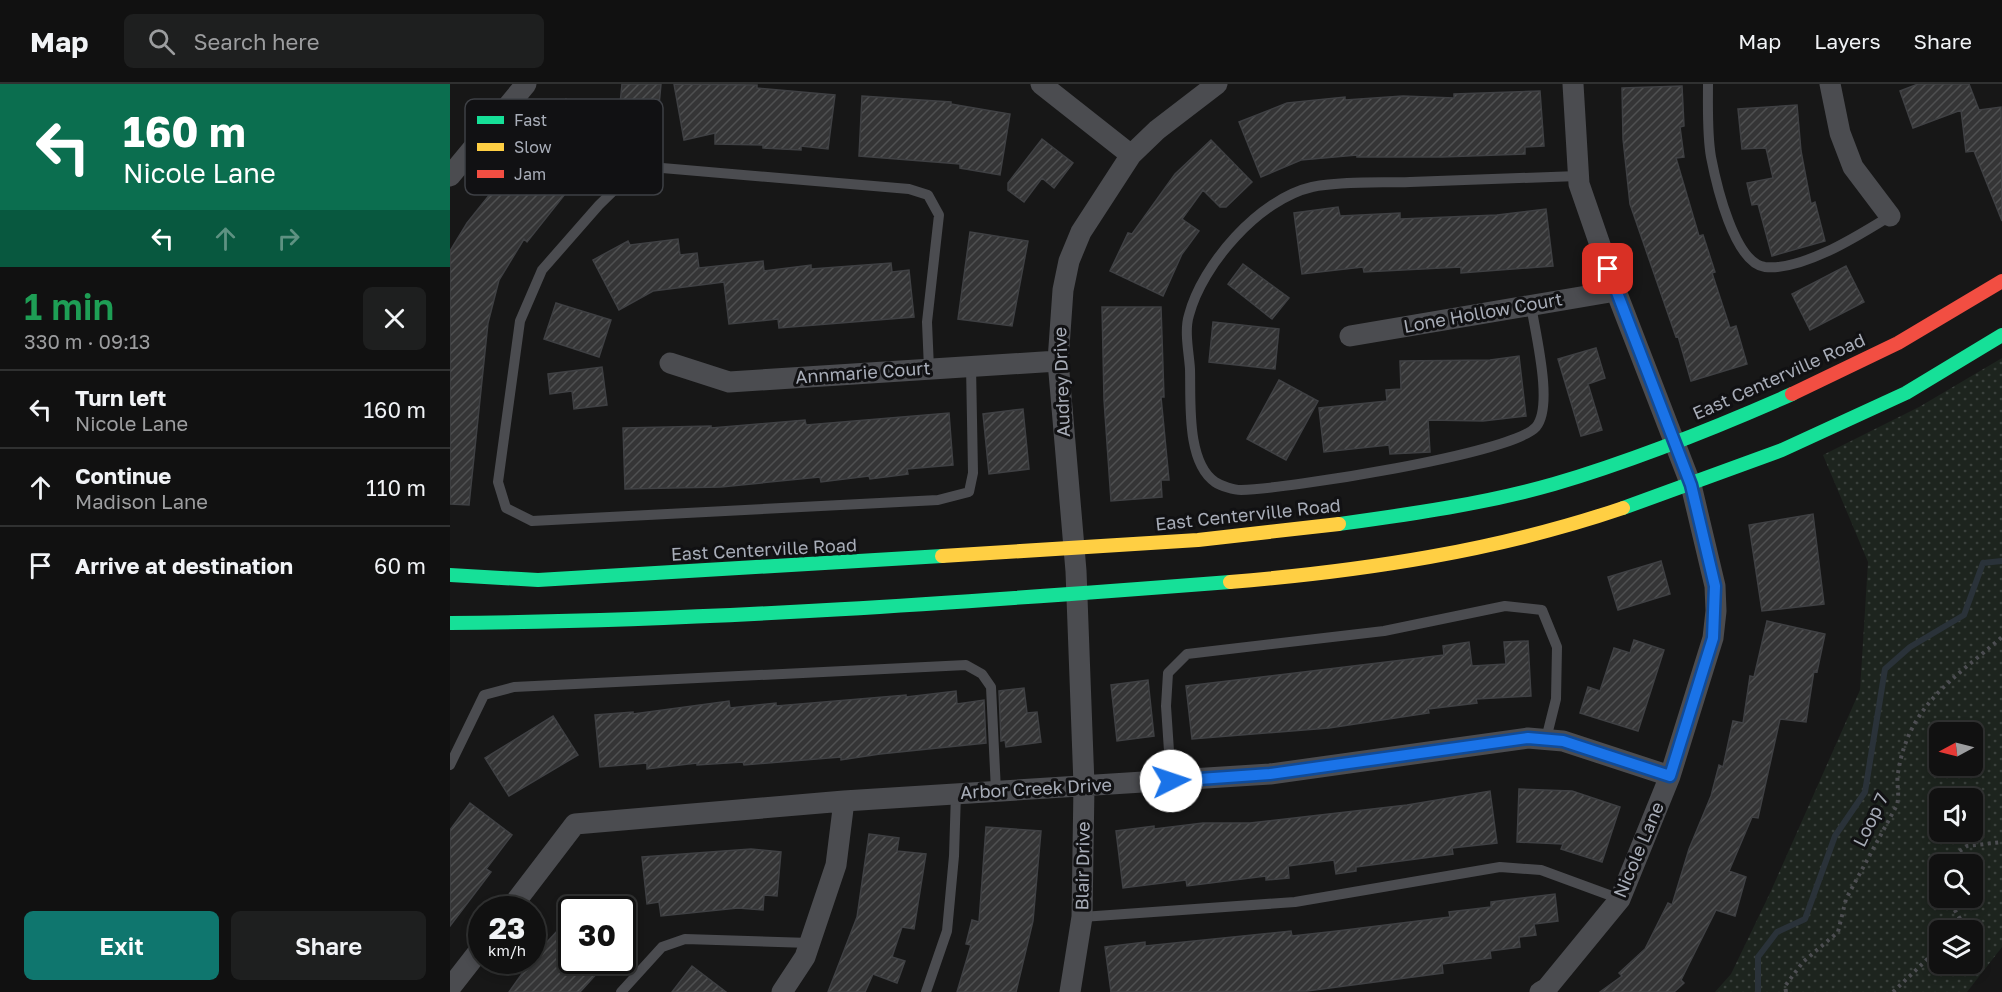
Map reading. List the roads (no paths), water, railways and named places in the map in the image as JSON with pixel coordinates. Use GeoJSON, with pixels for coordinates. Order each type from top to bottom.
{"type":"FeatureCollection","features":[{"type":"Feature","properties":{"kind":"main road","name":"East Centerville Road"},"geometry":{"type":"LineString","coordinates":[[450,575],[538,580],[1075,548],[1277,533],[1468,504],[1554,484],[1723,425],[1898,343],[2002,281]]}},
{"type":"Feature","properties":{"kind":"main road"},"geometry":{"type":"LineString","coordinates":[[450,623],[604,622],[1077,594],[1278,578],[1410,562],[1574,525],[1691,485],[1782,450],[1906,393],[2002,335]]}},
{"type":"Feature","properties":{"kind":"street"},"geometry":{"type":"LineString","coordinates":[[514,99],[526,84]]}},
{"type":"Feature","properties":{"kind":"street"},"geometry":{"type":"LineString","coordinates":[[1041,84],[1131,154]]}},
{"type":"Feature","properties":{"kind":"street","name":"Audrey Drive"},"geometry":{"type":"LineString","coordinates":[[1077,594],[1058,361],[1062,299],[1069,261],[1081,232],[1131,154],[1157,130],[1217,84]]}},
{"type":"Feature","properties":{"kind":"street","name":"Nicole Lane"},"geometry":{"type":"LineString","coordinates":[[1540,992],[1547,988],[1620,899],[1670,776],[1713,638],[1716,611],[1715,586],[1691,485],[1616,291],[1578,176],[1573,84]]}},
{"type":"Feature","properties":{"kind":"street"},"geometry":{"type":"LineString","coordinates":[[1830,84],[1840,133],[1853,167],[1890,216]]}},
{"type":"Feature","properties":{"kind":"street"},"geometry":{"type":"LineString","coordinates":[[450,176],[465,158]]}},
{"type":"Feature","properties":{"kind":"street","name":"Lone Hollow Court"},"geometry":{"type":"LineString","coordinates":[[1350,336],[1616,291]]}},
{"type":"Feature","properties":{"kind":"street","name":"Annmarie Court"},"geometry":{"type":"LineString","coordinates":[[670,363],[729,382],[1058,361]]}},
{"type":"Feature","properties":{"kind":"street","name":"Blair Drive"},"geometry":{"type":"LineString","coordinates":[[1070,992],[1082,917],[1084,785],[1077,594]]}},
{"type":"Feature","properties":{"kind":"street","name":"Arbor Creek Drive"},"geometry":{"type":"LineString","coordinates":[[520,896],[575,824],[844,801],[1270,774],[1491,741],[1563,741],[1670,776]]}},
{"type":"Feature","properties":{"kind":"street"},"geometry":{"type":"LineString","coordinates":[[782,992],[805,957],[836,865],[844,801]]}},
{"type":"Feature","properties":{"kind":"street"},"geometry":{"type":"LineString","coordinates":[[450,988],[468,965]]}},
{"type":"Feature","properties":{"kind":"lane"},"geometry":{"type":"LineString","coordinates":[[1708,84],[1711,156],[1728,223],[1747,257],[1763,267],[1787,265],[1839,248],[1890,216]]}},
{"type":"Feature","properties":{"kind":"lane"},"geometry":{"type":"LineString","coordinates":[[663,168],[909,189],[928,195],[939,215],[927,322],[929,369]]}},
{"type":"Feature","properties":{"kind":"lane"},"geometry":{"type":"LineString","coordinates":[[1531,305],[1545,398],[1538,426],[1526,435],[1497,447],[1350,476],[1237,490],[1215,482],[1200,466],[1193,437],[1187,318],[1200,285],[1218,256],[1251,223],[1279,202],[1311,188],[1359,183],[1578,176]]}},
{"type":"Feature","properties":{"kind":"lane"},"geometry":{"type":"LineString","coordinates":[[609,195],[542,270],[520,321],[498,482],[506,508],[531,521],[938,500],[969,492],[973,473],[971,366]]}},
{"type":"Feature","properties":{"kind":"lane"},"geometry":{"type":"LineString","coordinates":[[1171,781],[1166,706],[1168,673],[1187,654],[1384,631],[1505,606],[1542,610],[1557,646],[1556,699],[1546,740]]}},
{"type":"Feature","properties":{"kind":"lane"},"geometry":{"type":"LineString","coordinates":[[450,765],[484,695],[514,687],[966,665],[982,674],[991,687],[996,791]]}},
{"type":"Feature","properties":{"kind":"lane"},"geometry":{"type":"LineString","coordinates":[[926,992],[947,931],[954,856],[956,793]]}},
{"type":"Feature","properties":{"kind":"lane"},"geometry":{"type":"LineString","coordinates":[[1082,917],[1295,902],[1500,867],[1541,870],[1620,899]]}},
{"type":"Feature","properties":{"kind":"lane"},"geometry":{"type":"LineString","coordinates":[[621,992],[662,947],[685,939],[810,943]]}},
{"type":"Feature","properties":{"kind":"waterway"},"geometry":{"type":"LineString","coordinates":[[1758,992],[1758,957],[1777,932],[1805,919],[1835,836],[1865,792],[1885,669],[1910,647],[1964,615],[1983,563],[2002,561]]}}]}
